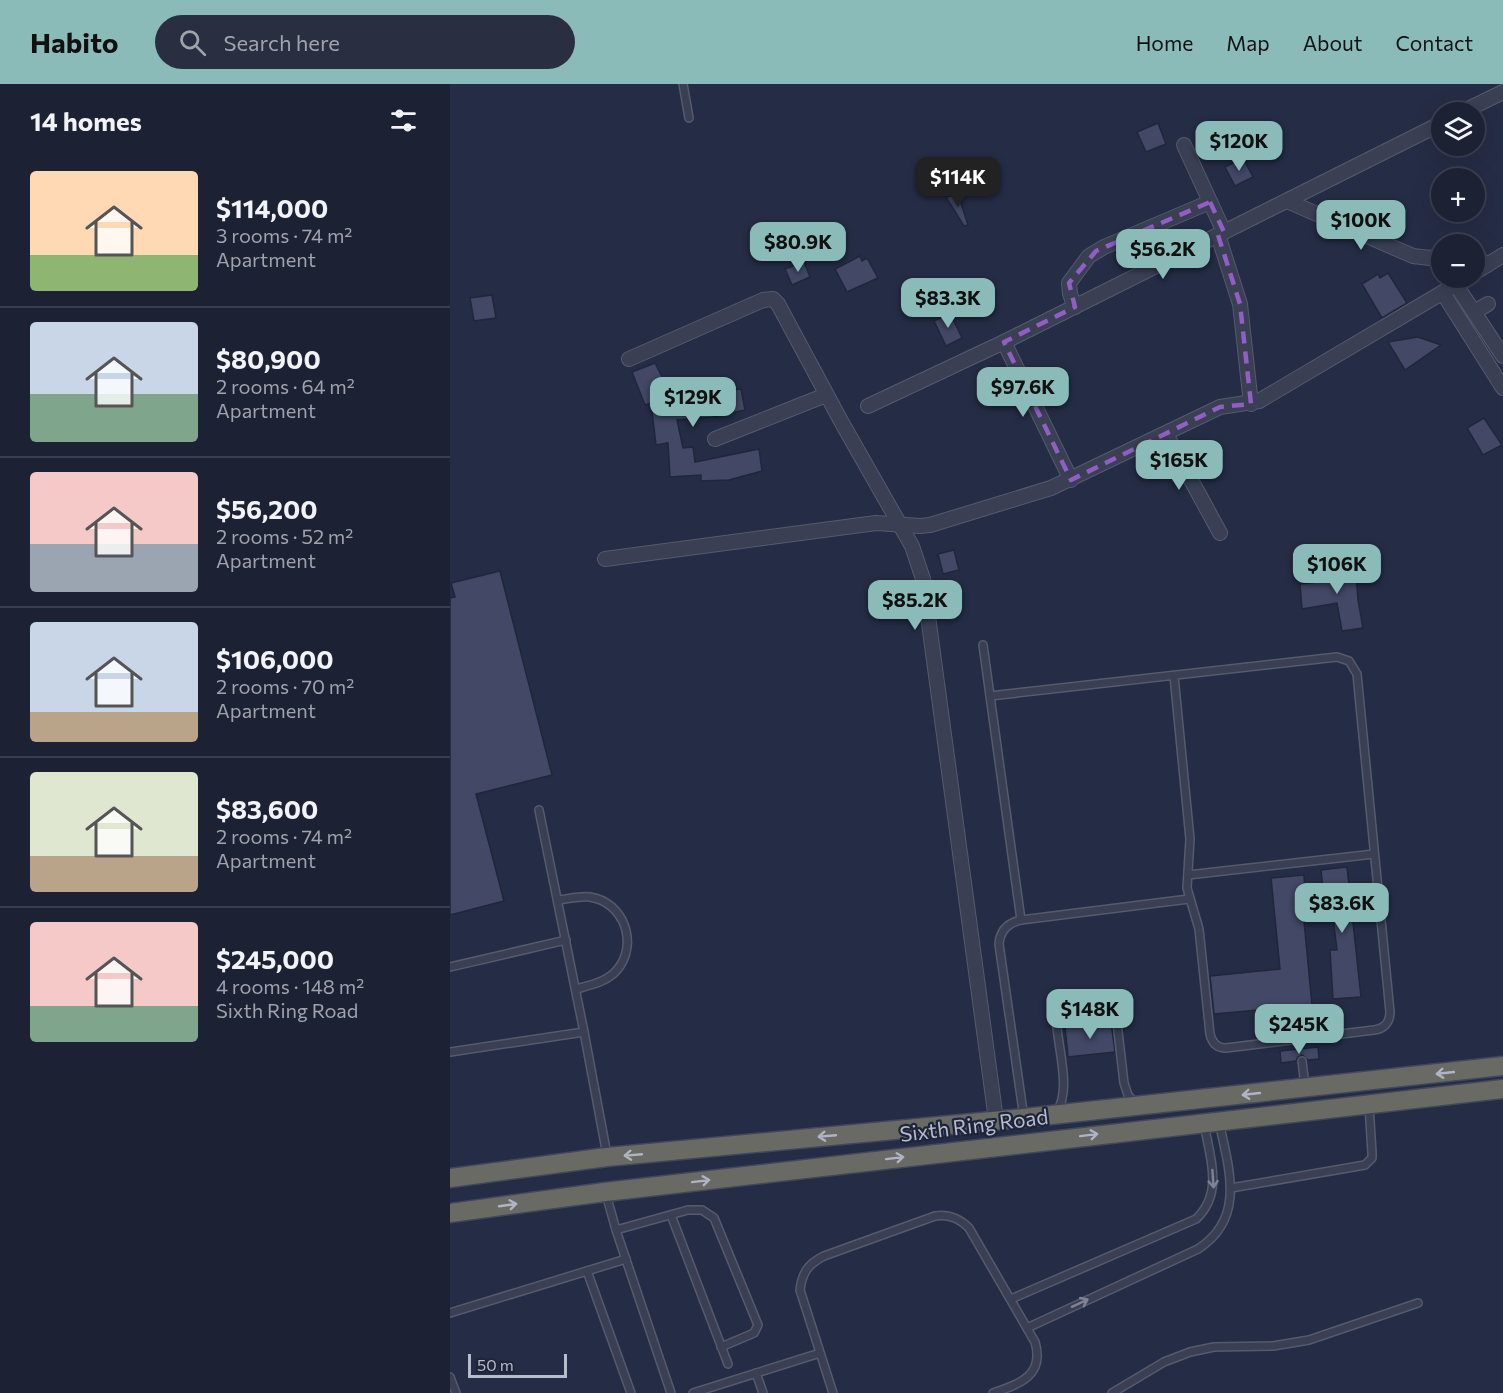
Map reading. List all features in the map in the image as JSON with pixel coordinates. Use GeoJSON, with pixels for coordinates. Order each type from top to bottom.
{"type":"FeatureCollection","features":[{"type":"Feature","properties":{"kind":"highway","name":"Sixth Ring Road"},"geometry":{"type":"LineString","coordinates":[[450,1178],[607,1157],[1024,1118],[1503,1066]]}},
{"type":"Feature","properties":{"kind":"highway","name":"Sixth Ring Road"},"geometry":{"type":"LineString","coordinates":[[450,1213],[605,1192],[1503,1089]]}},
{"type":"Feature","properties":{"kind":"highway"},"geometry":{"type":"LineString","coordinates":[[1207,1099],[1211,1121]]}},
{"type":"Feature","properties":{"kind":"street"},"geometry":{"type":"LineString","coordinates":[[1482,102],[1503,92]]}},
{"type":"Feature","properties":{"kind":"street"},"geometry":{"type":"LineString","coordinates":[[868,406],[1004,342],[1431,129]]}},
{"type":"Feature","properties":{"kind":"street"},"geometry":{"type":"LineString","coordinates":[[1184,145],[1210,202],[1236,290],[1242,316],[1251,404]]}},
{"type":"Feature","properties":{"kind":"street"},"geometry":{"type":"LineString","coordinates":[[1287,201],[1413,256],[1431,258]]}},
{"type":"Feature","properties":{"kind":"street"},"geometry":{"type":"LineString","coordinates":[[1075,307],[1068,289],[1069,283],[1089,256],[1104,247],[1210,202]]}},
{"type":"Feature","properties":{"kind":"street"},"geometry":{"type":"LineString","coordinates":[[1487,265],[1503,255]]}},
{"type":"Feature","properties":{"kind":"street"},"geometry":{"type":"LineString","coordinates":[[605,559],[876,523],[930,525],[1036,493],[1071,480],[1220,407],[1251,404],[1450,288]]}},
{"type":"Feature","properties":{"kind":"street"},"geometry":{"type":"LineString","coordinates":[[1465,288],[1474,312],[1503,356]]}},
{"type":"Feature","properties":{"kind":"street"},"geometry":{"type":"LineString","coordinates":[[1443,292],[1503,388]]}},
{"type":"Feature","properties":{"kind":"street"},"geometry":{"type":"LineString","coordinates":[[629,359],[770,298],[778,304],[916,556],[924,585],[996,1120]]}},
{"type":"Feature","properties":{"kind":"street"},"geometry":{"type":"LineString","coordinates":[[1474,312],[1488,304]]}},
{"type":"Feature","properties":{"kind":"street"},"geometry":{"type":"LineString","coordinates":[[1004,342],[1071,480]]}},
{"type":"Feature","properties":{"kind":"street"},"geometry":{"type":"LineString","coordinates":[[715,439],[826,395]]}},
{"type":"Feature","properties":{"kind":"street"},"geometry":{"type":"LineString","coordinates":[[1166,434],[1220,533]]}},
{"type":"Feature","properties":{"kind":"lane"},"geometry":{"type":"LineString","coordinates":[[683,84],[689,118]]}},
{"type":"Feature","properties":{"kind":"lane"},"geometry":{"type":"LineString","coordinates":[[983,645],[1021,920]]}},
{"type":"Feature","properties":{"kind":"lane"},"geometry":{"type":"LineString","coordinates":[[990,696],[1337,657],[1349,661],[1357,674],[1390,1012],[1388,1021],[1378,1030],[1226,1048],[1219,1047],[1213,1042],[1210,1034],[1200,929],[1187,888],[1190,839],[1174,676]]}},
{"type":"Feature","properties":{"kind":"lane"},"geometry":{"type":"LineString","coordinates":[[539,810],[576,989],[607,1157]]}},
{"type":"Feature","properties":{"kind":"lane"},"geometry":{"type":"LineString","coordinates":[[1188,875],[1374,854]]}},
{"type":"Feature","properties":{"kind":"lane"},"geometry":{"type":"LineString","coordinates":[[558,900],[581,897],[603,901],[613,908],[626,927],[628,938],[623,961],[617,970],[598,983],[576,989]]}},
{"type":"Feature","properties":{"kind":"lane"},"geometry":{"type":"LineString","coordinates":[[1024,1118],[999,944],[1004,929],[1014,921],[1189,899]]}},
{"type":"Feature","properties":{"kind":"lane"},"geometry":{"type":"LineString","coordinates":[[450,967],[566,940]]}},
{"type":"Feature","properties":{"kind":"lane"},"geometry":{"type":"LineString","coordinates":[[1055,1114],[1064,1095],[1056,1018],[1059,1010],[1066,1006],[1106,1003],[1113,1008],[1116,1014],[1125,1089],[1138,1106]]}},
{"type":"Feature","properties":{"kind":"lane"},"geometry":{"type":"LineString","coordinates":[[450,1052],[584,1032]]}},
{"type":"Feature","properties":{"kind":"lane"},"geometry":{"type":"LineString","coordinates":[[1299,1040],[1300,1049]]}},
{"type":"Feature","properties":{"kind":"lane"},"geometry":{"type":"LineString","coordinates":[[1302,1060],[1306,1088]]}},
{"type":"Feature","properties":{"kind":"lane"},"geometry":{"type":"LineString","coordinates":[[1231,1188],[1365,1165],[1372,1153],[1369,1103]]}},
{"type":"Feature","properties":{"kind":"lane"},"geometry":{"type":"LineString","coordinates":[[1027,1328],[1206,1244],[1225,1219],[1231,1188],[1211,1121]]}},
{"type":"Feature","properties":{"kind":"lane"},"geometry":{"type":"LineString","coordinates":[[1011,1299],[1196,1219],[1207,1207],[1213,1191],[1211,1121]]}},
{"type":"Feature","properties":{"kind":"lane"},"geometry":{"type":"LineString","coordinates":[[605,1192],[671,1393]]}},
{"type":"Feature","properties":{"kind":"lane"},"geometry":{"type":"LineString","coordinates":[[616,1230],[695,1209],[702,1210],[714,1218],[758,1322],[754,1333],[721,1347]]}},
{"type":"Feature","properties":{"kind":"lane"},"geometry":{"type":"LineString","coordinates":[[671,1215],[728,1365]]}},
{"type":"Feature","properties":{"kind":"lane"},"geometry":{"type":"LineString","coordinates":[[833,1393],[800,1290],[801,1279],[806,1269],[814,1261],[824,1256],[934,1216],[950,1216],[963,1222],[969,1228],[1011,1299],[1037,1349],[1038,1356],[1034,1369],[1021,1382],[993,1393]]}},
{"type":"Feature","properties":{"kind":"lane"},"geometry":{"type":"LineString","coordinates":[[450,1313],[626,1259]]}},
{"type":"Feature","properties":{"kind":"lane"},"geometry":{"type":"LineString","coordinates":[[587,1271],[631,1393]]}},
{"type":"Feature","properties":{"kind":"lane"},"geometry":{"type":"LineString","coordinates":[[1112,1393],[1164,1362],[1190,1352],[1215,1347],[1273,1346],[1309,1340],[1418,1303]]}},
{"type":"Feature","properties":{"kind":"lane"},"geometry":{"type":"LineString","coordinates":[[693,1393],[820,1353]]}},
{"type":"Feature","properties":{"kind":"lane"},"geometry":{"type":"LineString","coordinates":[[756,1373],[763,1393]]}},
{"type":"Feature","properties":{"kind":"lane"},"geometry":{"type":"LineString","coordinates":[[450,1377],[456,1393]]}},
{"type":"Feature","properties":{"kind":"highlighted area"},"geometry":{"type":"Polygon","coordinates":[[[1210,202],[1224,232],[1218,235],[1240,304],[1251,404],[1220,407],[1071,480],[1004,342],[1075,307],[1069,283],[1096,251],[1210,202]]]}},
{"type":"Feature","properties":{"kind":"building"},"geometry":{"type":"Polygon","coordinates":[[[1158,123],[1166,144],[1146,152],[1137,132],[1158,123]]]}},
{"type":"Feature","properties":{"kind":"building"},"geometry":{"type":"Polygon","coordinates":[[[1243,158],[1253,177],[1235,186],[1225,167],[1243,158]]]}},
{"type":"Feature","properties":{"kind":"building"},"geometry":{"type":"Polygon","coordinates":[[[958,194],[968,225],[964,226],[946,197],[958,194]]]}},
{"type":"Feature","properties":{"kind":"building"},"geometry":{"type":"Polygon","coordinates":[[[860,256],[862,261],[867,258],[878,278],[847,292],[835,269],[860,256]]]}},
{"type":"Feature","properties":{"kind":"building"},"geometry":{"type":"Polygon","coordinates":[[[804,262],[810,277],[792,285],[785,269],[804,262]]]}},
{"type":"Feature","properties":{"kind":"building"},"geometry":{"type":"Polygon","coordinates":[[[1388,273],[1407,303],[1382,318],[1362,284],[1378,274],[1380,278],[1388,273]]]}},
{"type":"Feature","properties":{"kind":"building"},"geometry":{"type":"Polygon","coordinates":[[[492,295],[496,318],[474,321],[470,298],[492,295]]]}},
{"type":"Feature","properties":{"kind":"building"},"geometry":{"type":"Polygon","coordinates":[[[950,313],[962,338],[946,346],[934,321],[950,313]]]}},
{"type":"Feature","properties":{"kind":"building"},"geometry":{"type":"Polygon","coordinates":[[[1418,337],[1441,345],[1405,370],[1388,342],[1418,337]]]}},
{"type":"Feature","properties":{"kind":"building"},"geometry":{"type":"Polygon","coordinates":[[[655,363],[673,398],[712,397],[711,392],[741,389],[745,410],[713,417],[677,420],[683,448],[693,447],[695,462],[759,449],[762,471],[729,480],[701,481],[701,475],[670,477],[668,443],[656,445],[651,403],[645,405],[632,372],[655,363]]]}},
{"type":"Feature","properties":{"kind":"building"},"geometry":{"type":"Polygon","coordinates":[[[1484,418],[1502,445],[1483,455],[1467,428],[1484,418]]]}},
{"type":"Feature","properties":{"kind":"building"},"geometry":{"type":"Polygon","coordinates":[[[954,550],[959,570],[943,574],[938,554],[954,550]]]}},
{"type":"Feature","properties":{"kind":"building"},"geometry":{"type":"Polygon","coordinates":[[[1355,561],[1363,628],[1342,631],[1337,603],[1302,609],[1300,584],[1335,580],[1333,564],[1355,561]]]}},
{"type":"Feature","properties":{"kind":"building"},"geometry":{"type":"Polygon","coordinates":[[[500,571],[552,775],[476,794],[504,901],[450,915],[450,598],[455,597],[451,583],[500,571]]]}},
{"type":"Feature","properties":{"kind":"building"},"geometry":{"type":"Polygon","coordinates":[[[1347,867],[1361,997],[1333,999],[1330,950],[1337,950],[1333,918],[1326,917],[1321,870],[1347,867]]]}},
{"type":"Feature","properties":{"kind":"building"},"geometry":{"type":"Polygon","coordinates":[[[1304,875],[1307,921],[1304,921],[1312,1005],[1214,1014],[1210,976],[1280,969],[1271,878],[1304,875]]]}},
{"type":"Feature","properties":{"kind":"building"},"geometry":{"type":"Polygon","coordinates":[[[1111,1022],[1115,1052],[1068,1057],[1065,1027],[1111,1022]]]}},
{"type":"Feature","properties":{"kind":"building"},"geometry":{"type":"Polygon","coordinates":[[[1318,1047],[1319,1059],[1308,1060],[1302,1055],[1296,1061],[1281,1063],[1280,1051],[1318,1047]]]}}]}
